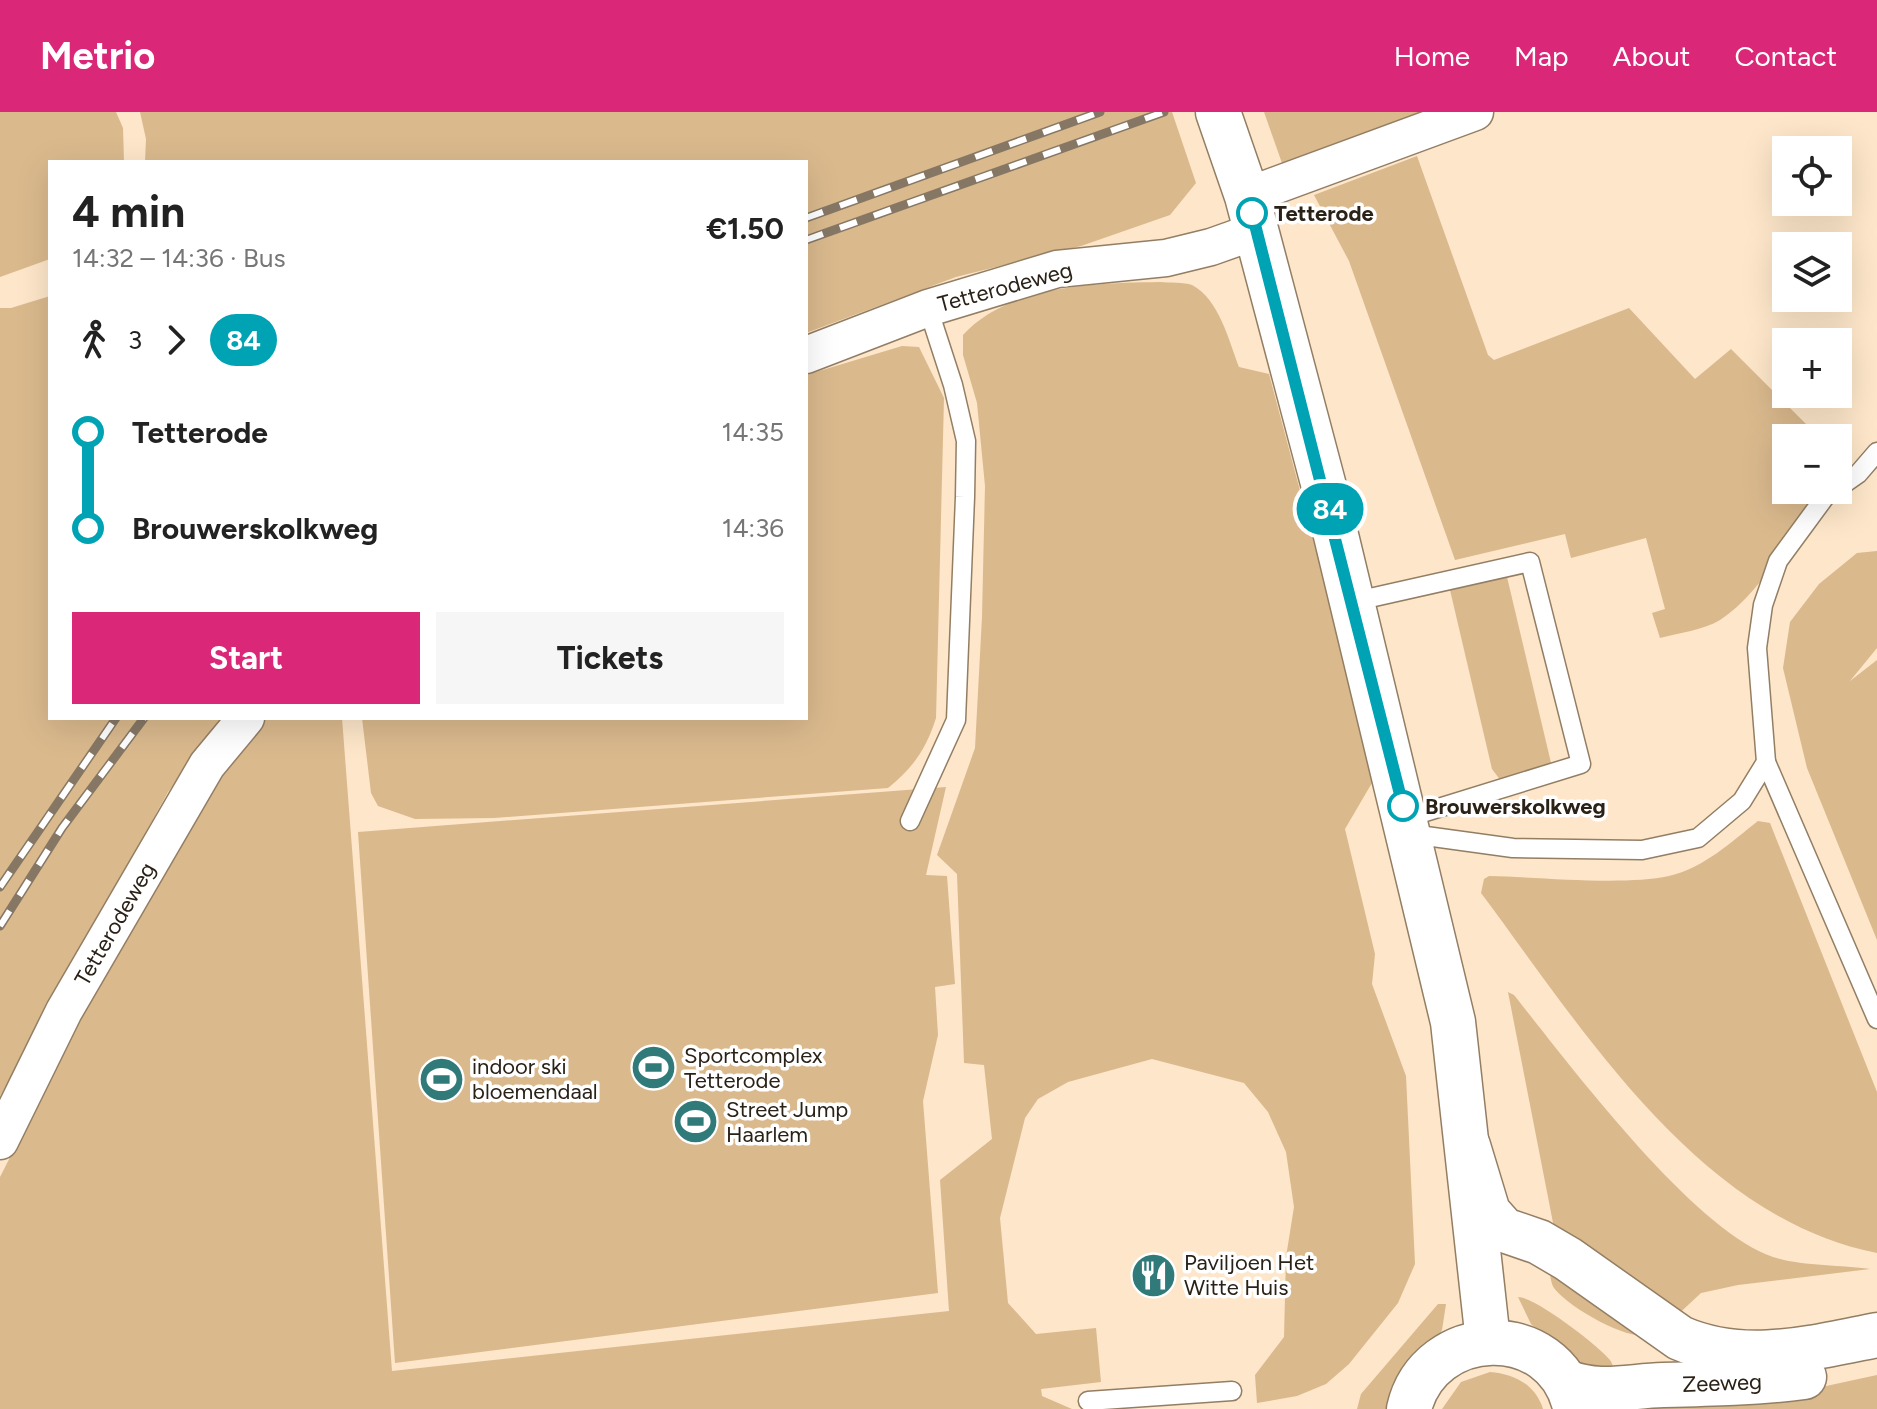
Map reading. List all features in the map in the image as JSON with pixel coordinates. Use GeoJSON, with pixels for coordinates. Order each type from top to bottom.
{"type":"FeatureCollection","features":[{"type":"Feature","properties":{"kind":"main road"},"geometry":{"type":"LineString","coordinates":[[1218,112],[1246,197],[1352,602],[1409,826],[1453,1022],[1488,1341]]}},
{"type":"Feature","properties":{"kind":"main road"},"geometry":{"type":"LineString","coordinates":[[1468,1146],[1488,1212],[1504,1230],[1539,1242],[1568,1259],[1680,1338],[1699,1346],[1760,1355],[1877,1335]]}},
{"type":"Feature","properties":{"kind":"main road"},"geometry":{"type":"LineString","coordinates":[[1409,1409],[1415,1390],[1430,1368],[1454,1350],[1488,1341],[1525,1346],[1554,1367],[1571,1395]]}},
{"type":"Feature","properties":{"kind":"main road","name":"Zeeweg"},"geometry":{"type":"LineString","coordinates":[[1571,1395],[1586,1390],[1727,1386],[1810,1377],[1877,1362]]}},
{"type":"Feature","properties":{"kind":"street","name":"Tetterodeweg"},"geometry":{"type":"LineString","coordinates":[[808,354],[928,308],[1057,269],[1166,258],[1211,247],[1246,197],[1475,112]]}},
{"type":"Feature","properties":{"kind":"street","name":"Tetterodeweg"},"geometry":{"type":"LineString","coordinates":[[0,1141],[64,1011],[199,779],[244,720]]}},
{"type":"Feature","properties":{"kind":"lane"},"geometry":{"type":"LineString","coordinates":[[910,821],[956,720],[965,497],[966,441],[953,385],[928,308]]}},
{"type":"Feature","properties":{"kind":"lane"},"geometry":{"type":"LineString","coordinates":[[1852,478],[1877,452]]}},
{"type":"Feature","properties":{"kind":"lane"},"geometry":{"type":"LineString","coordinates":[[1820,504],[1778,561],[1763,605],[1757,648],[1766,762],[1877,1019]]}},
{"type":"Feature","properties":{"kind":"lane"},"geometry":{"type":"LineString","coordinates":[[1352,602],[1530,562],[1581,764],[1409,826]]}},
{"type":"Feature","properties":{"kind":"lane"},"geometry":{"type":"LineString","coordinates":[[1409,826],[1513,848],[1642,850],[1698,838],[1742,801],[1766,762]]}},
{"type":"Feature","properties":{"kind":"lane"},"geometry":{"type":"LineString","coordinates":[[1088,1401],[1232,1391]]}},
{"type":"Feature","properties":{"kind":"shaded area"},"geometry":{"type":"Polygon","coordinates":[[[0,112],[116,112],[123,128],[124,160],[48,160],[48,260],[0,277],[0,112]]]}},
{"type":"Feature","properties":{"kind":"shaded area"},"geometry":{"type":"Polygon","coordinates":[[[140,112],[1172,112],[1196,183],[1170,215],[1081,246],[956,277],[808,332],[808,160],[145,160],[146,139],[140,112]]]}},
{"type":"Feature","properties":{"kind":"shaded area"},"geometry":{"type":"Polygon","coordinates":[[[1264,112],[1436,112],[1283,166],[1264,112]]]}},
{"type":"Feature","properties":{"kind":"shaded area"},"geometry":{"type":"Polygon","coordinates":[[[1417,156],[1488,355],[1494,360],[1629,308],[1695,379],[1731,349],[1772,390],[1772,408],[1790,408],[1806,424],[1772,424],[1772,504],[1810,504],[1788,542],[1749,595],[1714,623],[1660,638],[1652,613],[1665,609],[1646,538],[1571,558],[1565,534],[1455,560],[1349,261],[1314,195],[1417,156]]]}},
{"type":"Feature","properties":{"kind":"shaded area"},"geometry":{"type":"Polygon","coordinates":[[[1160,282],[1192,285],[1216,310],[1239,367],[1269,374],[1376,776],[1345,829],[1375,954],[1372,984],[1406,1076],[1415,1264],[1398,1303],[1349,1364],[1326,1384],[1297,1396],[1257,1403],[1255,1375],[1284,1337],[1286,1257],[1294,1207],[1286,1152],[1268,1112],[1244,1083],[1152,1059],[1068,1082],[1038,1099],[1025,1118],[1000,1218],[1008,1303],[1036,1334],[1096,1328],[1101,1382],[1041,1389],[1042,1396],[1072,1409],[0,1409],[0,1177],[125,932],[200,804],[263,720],[342,720],[392,1371],[949,1311],[940,1180],[992,1139],[984,1065],[964,1063],[957,874],[937,855],[975,748],[982,617],[985,486],[977,403],[963,355],[963,335],[982,318],[1028,297],[1054,290],[1160,282]]]}},
{"type":"Feature","properties":{"kind":"shaded area"},"geometry":{"type":"Polygon","coordinates":[[[48,297],[48,720],[222,720],[168,792],[0,1096],[0,308],[11,308],[48,297]]]}},
{"type":"Feature","properties":{"kind":"shaded area"},"geometry":{"type":"Polygon","coordinates":[[[902,346],[919,347],[944,398],[936,718],[928,739],[912,765],[888,788],[494,818],[415,819],[378,806],[371,793],[362,720],[808,720],[808,374],[902,346]]]}},
{"type":"Feature","properties":{"kind":"shaded area"},"geometry":{"type":"Polygon","coordinates":[[[1877,551],[1877,648],[1850,681],[1877,660],[1877,940],[1807,768],[1783,668],[1790,622],[1819,584],[1857,553],[1877,551]]]}},
{"type":"Feature","properties":{"kind":"shaded area"},"geometry":{"type":"Polygon","coordinates":[[[1507,577],[1552,767],[1501,781],[1492,769],[1450,590],[1507,577]]]}},
{"type":"Feature","properties":{"kind":"shaded area","name":"Sportcomplex Tetterode"},"geometry":{"type":"Polygon","coordinates":[[[946,787],[926,875],[947,876],[955,984],[935,987],[938,1035],[923,1101],[938,1293],[395,1363],[358,832],[946,787]]]}},
{"type":"Feature","properties":{"kind":"shaded area"},"geometry":{"type":"Polygon","coordinates":[[[1758,821],[1770,823],[1877,1092],[1877,1253],[1813,1233],[1754,1201],[1700,1160],[1650,1111],[1604,1057],[1481,893],[1484,879],[1489,876],[1605,881],[1669,876],[1705,861],[1758,821]]]}},
{"type":"Feature","properties":{"kind":"shaded area"},"geometry":{"type":"Polygon","coordinates":[[[1508,992],[1514,995],[1634,1142],[1670,1180],[1741,1241],[1783,1260],[1870,1269],[1738,1285],[1701,1293],[1672,1320],[1555,1233],[1508,992]]]}},
{"type":"Feature","properties":{"kind":"shaded area"},"geometry":{"type":"Polygon","coordinates":[[[1549,1263],[1648,1335],[1612,1328],[1571,1304],[1554,1288],[1549,1263]]]}},
{"type":"Feature","properties":{"kind":"shaded area"},"geometry":{"type":"Polygon","coordinates":[[[1518,1297],[1551,1313],[1593,1344],[1610,1360],[1615,1378],[1580,1369],[1531,1324],[1518,1297]]]}},
{"type":"Feature","properties":{"kind":"shaded area"},"geometry":{"type":"Polygon","coordinates":[[[1438,1304],[1446,1304],[1442,1330],[1387,1409],[1357,1409],[1361,1394],[1438,1304]]]}},
{"type":"Feature","properties":{"kind":"shaded area"},"geometry":{"type":"Polygon","coordinates":[[[1490,1372],[1522,1382],[1535,1393],[1543,1409],[1442,1409],[1461,1382],[1490,1372]]]}},
{"type":"Feature","properties":{"kind":"shaded area"},"geometry":{"type":"Polygon","coordinates":[[[1877,1375],[1877,1409],[1653,1409],[1652,1398],[1817,1388],[1877,1375]]]}},
{"type":"Feature","properties":{"kind":"railway"},"geometry":{"type":"LineString","coordinates":[[808,217],[1100,112]]}},
{"type":"Feature","properties":{"kind":"railway"},"geometry":{"type":"LineString","coordinates":[[808,239],[1164,112]]}},
{"type":"Feature","properties":{"kind":"railway"},"geometry":{"type":"LineString","coordinates":[[0,887],[115,720]]}},
{"type":"Feature","properties":{"kind":"railway"},"geometry":{"type":"LineString","coordinates":[[0,926],[62,828],[143,720]]}},
{"type":"Feature","properties":{"kind":"bus line","name":"84"},"geometry":{"type":"LineString","coordinates":[[1252,213],[1403,806]]}},
{"type":"Feature","properties":{"kind":"place","name":"Tetterode"},"geometry":{"type":"Point","coordinates":[1252,213]}},
{"type":"Feature","properties":{"kind":"place","name":"Brouwerskolkweg"},"geometry":{"type":"Point","coordinates":[1403,806]}},
{"type":"Feature","properties":{"kind":"place","name":"Sportcomplex Tetterode"},"geometry":{"type":"Point","coordinates":[653,1068]}},
{"type":"Feature","properties":{"kind":"place","name":"indoor ski bloemendaal"},"geometry":{"type":"Point","coordinates":[441,1079]}},
{"type":"Feature","properties":{"kind":"place","name":"Street Jump Haarlem"},"geometry":{"type":"Point","coordinates":[695,1122]}},
{"type":"Feature","properties":{"kind":"place","name":"Paviljoen Het Witte Huis"},"geometry":{"type":"Point","coordinates":[1153,1275]}}]}
